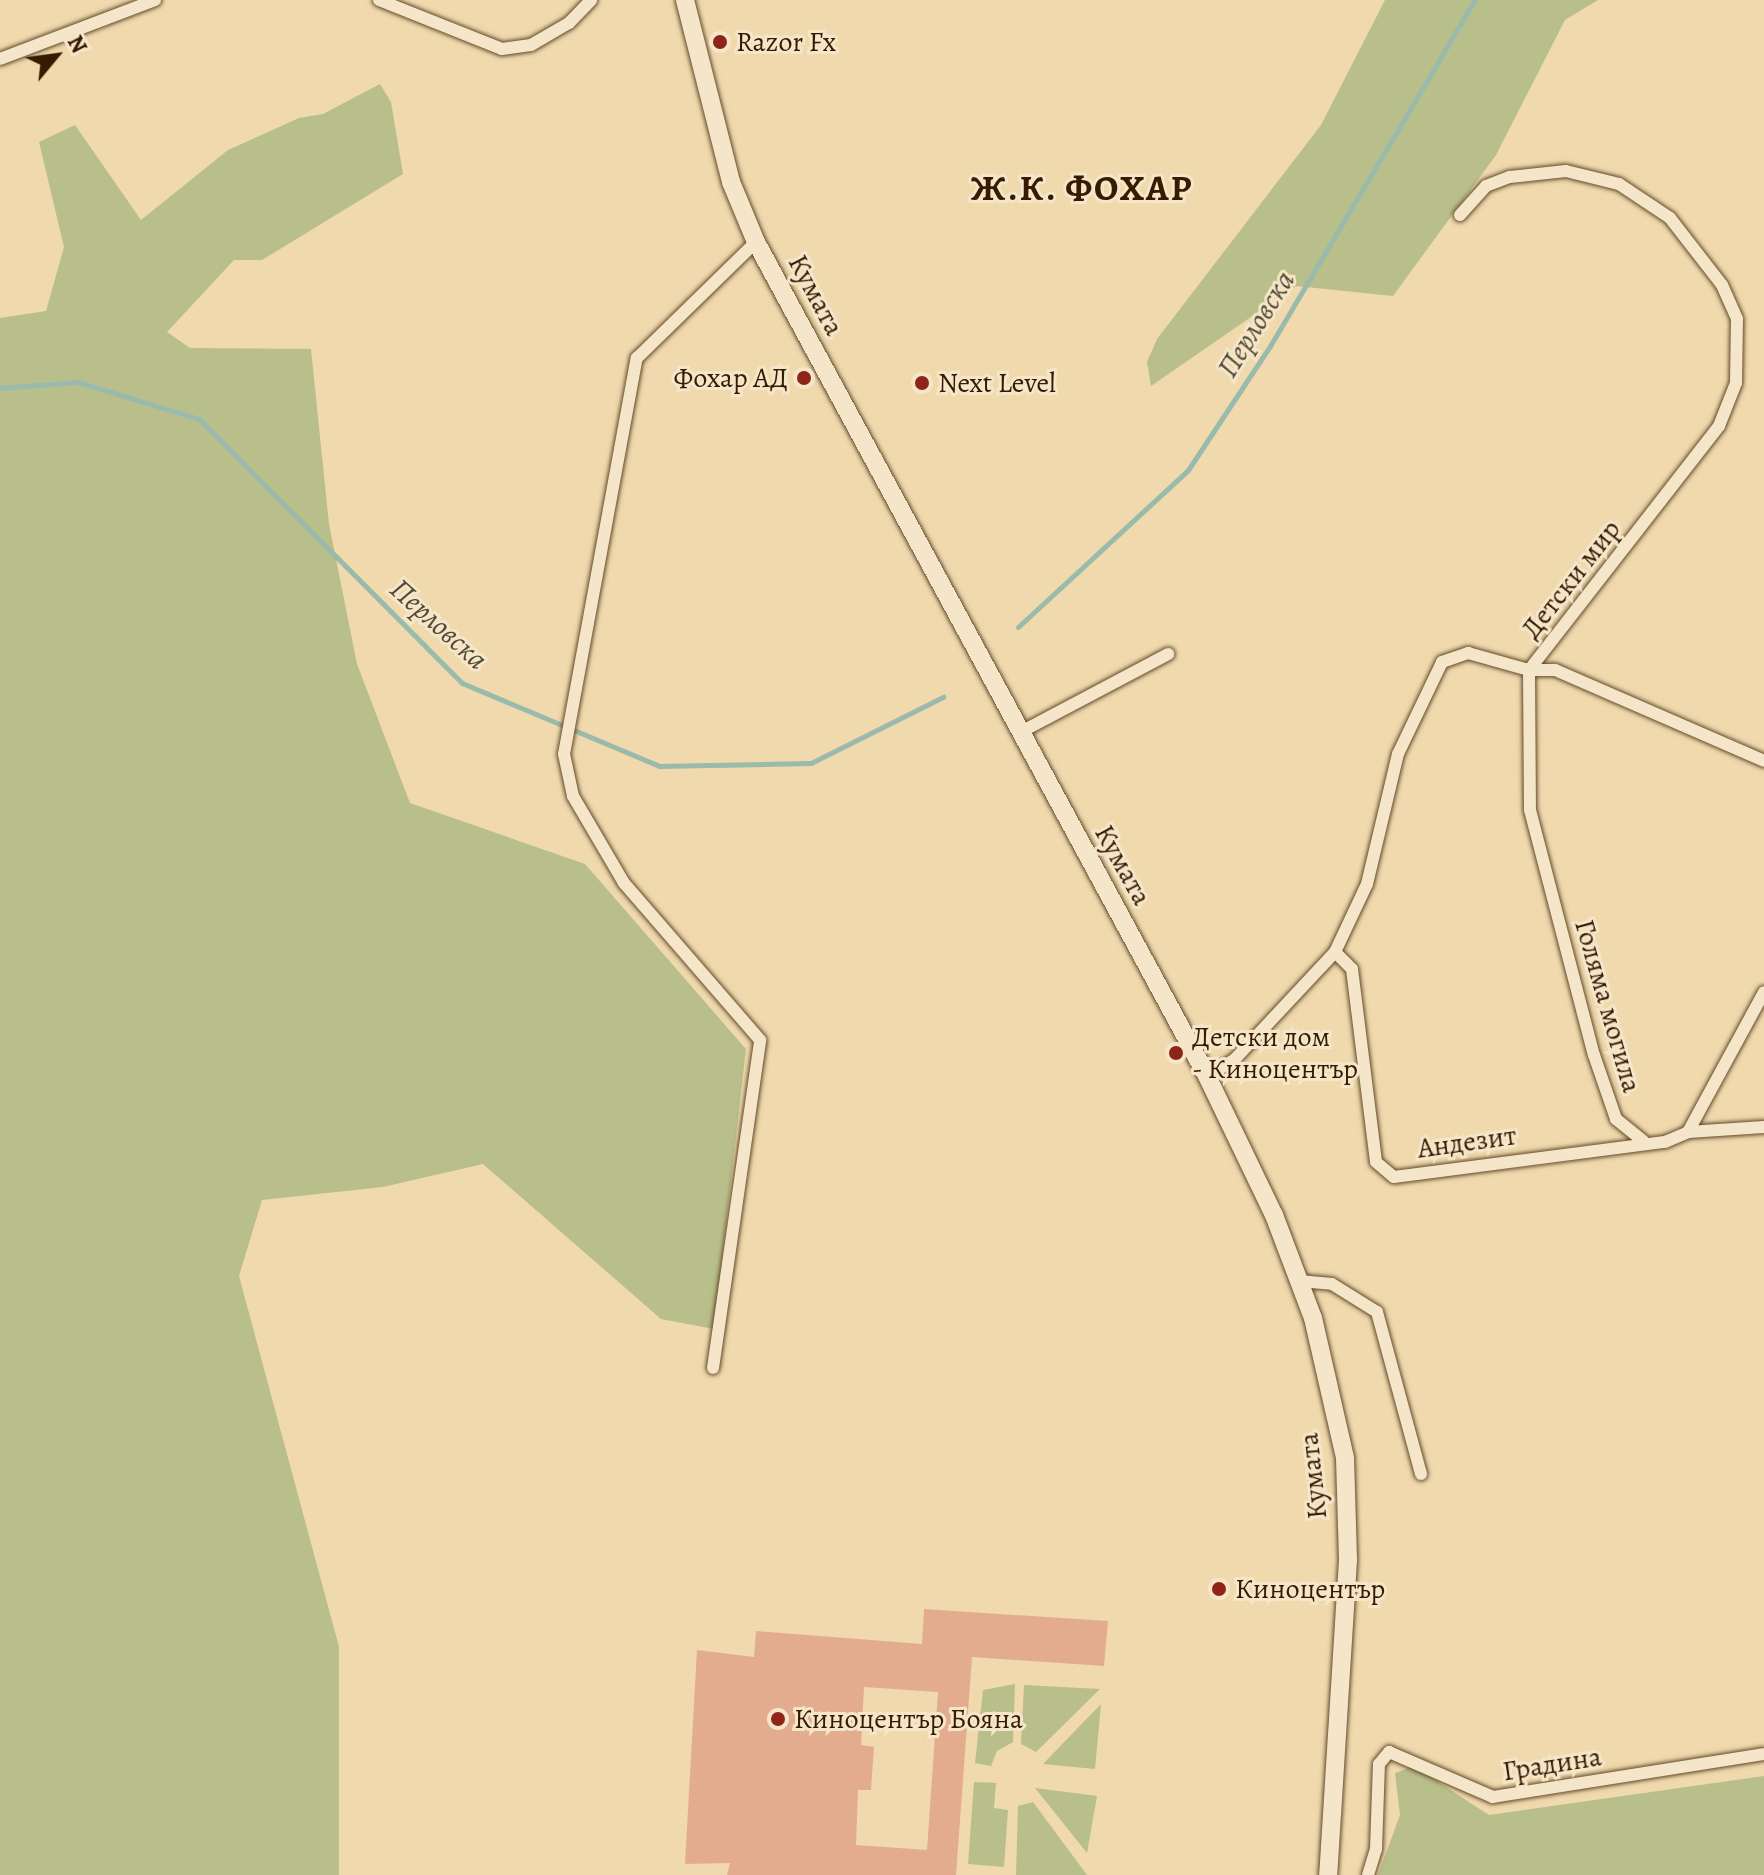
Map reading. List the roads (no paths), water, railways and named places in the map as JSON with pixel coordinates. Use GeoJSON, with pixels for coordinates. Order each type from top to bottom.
{"type":"FeatureCollection","features":[{"type":"Feature","properties":{"kind":"main road","name":"Кумата"},"geometry":{"type":"LineString","coordinates":[[685,0],[727,168],[756,242],[1207,1076],[1299,1281],[1345,1458],[1348,1560],[1328,1875]]}},
{"type":"Feature","properties":{"kind":"street"},"geometry":{"type":"LineString","coordinates":[[0,59],[155,0]]}},
{"type":"Feature","properties":{"kind":"street"},"geometry":{"type":"LineString","coordinates":[[379,0],[502,49],[531,45],[569,23],[591,0]]}},
{"type":"Feature","properties":{"kind":"street","name":"Детски мир"},"geometry":{"type":"LineString","coordinates":[[1207,1076],[1234,1060],[1335,952],[1367,884],[1398,754],[1442,662],[1468,653],[1529,670],[1719,426],[1736,383],[1737,319],[1722,285],[1670,218],[1619,184],[1566,171],[1510,177],[1486,186],[1460,215]]}},
{"type":"Feature","properties":{"kind":"street"},"geometry":{"type":"LineString","coordinates":[[713,1368],[760,1040],[624,883],[573,796],[564,754],[637,358],[756,242]]}},
{"type":"Feature","properties":{"kind":"street"},"geometry":{"type":"LineString","coordinates":[[1019,733],[1168,654]]}},
{"type":"Feature","properties":{"kind":"street"},"geometry":{"type":"LineString","coordinates":[[1529,670],[1555,670],[1764,761]]}},
{"type":"Feature","properties":{"kind":"street","name":"Голяма могила"},"geometry":{"type":"LineString","coordinates":[[1529,670],[1530,810],[1594,1055],[1616,1119],[1643,1141]]}},
{"type":"Feature","properties":{"kind":"street","name":"Андезит"},"geometry":{"type":"LineString","coordinates":[[1335,952],[1352,969],[1376,1162],[1394,1177],[1643,1141]]}},
{"type":"Feature","properties":{"kind":"street"},"geometry":{"type":"LineString","coordinates":[[1688,1132],[1764,992]]}},
{"type":"Feature","properties":{"kind":"street"},"geometry":{"type":"LineString","coordinates":[[1643,1141],[1665,1142],[1688,1132],[1764,1127]]}},
{"type":"Feature","properties":{"kind":"street"},"geometry":{"type":"LineString","coordinates":[[1299,1281],[1332,1284],[1377,1312],[1421,1474]]}},
{"type":"Feature","properties":{"kind":"street","name":"Градина"},"geometry":{"type":"LineString","coordinates":[[1368,1875],[1376,1849],[1379,1764],[1389,1752],[1493,1797],[1764,1754]]}},
{"type":"Feature","properties":{"kind":"waterway","name":"Перловска"},"geometry":{"type":"LineString","coordinates":[[1018,627],[1188,470],[1270,346],[1475,0]]}},
{"type":"Feature","properties":{"kind":"waterway","name":"Перловска"},"geometry":{"type":"LineString","coordinates":[[0,388],[78,382],[199,419],[462,683],[659,766],[811,763],[943,697]]}},
{"type":"Feature","properties":{"kind":"place","name":"Razor Fx"},"geometry":{"type":"Point","coordinates":[720,42]}},
{"type":"Feature","properties":{"kind":"place","name":"Фохар АД"},"geometry":{"type":"Point","coordinates":[804,378]}},
{"type":"Feature","properties":{"kind":"place","name":"Next Level"},"geometry":{"type":"Point","coordinates":[922,383]}},
{"type":"Feature","properties":{"kind":"place","name":"Детски дом - Киноцентър"},"geometry":{"type":"Point","coordinates":[1176,1053]}},
{"type":"Feature","properties":{"kind":"place","name":"Киноцентър"},"geometry":{"type":"Point","coordinates":[1219,1589]}},
{"type":"Feature","properties":{"kind":"place","name":"Киноцентър Бояна"},"geometry":{"type":"Point","coordinates":[778,1719]}},
{"type":"Feature","properties":{"kind":"district","name":"Ж.К. ФОХАР"},"geometry":{"type":"Point","coordinates":[1082,188]}}]}
